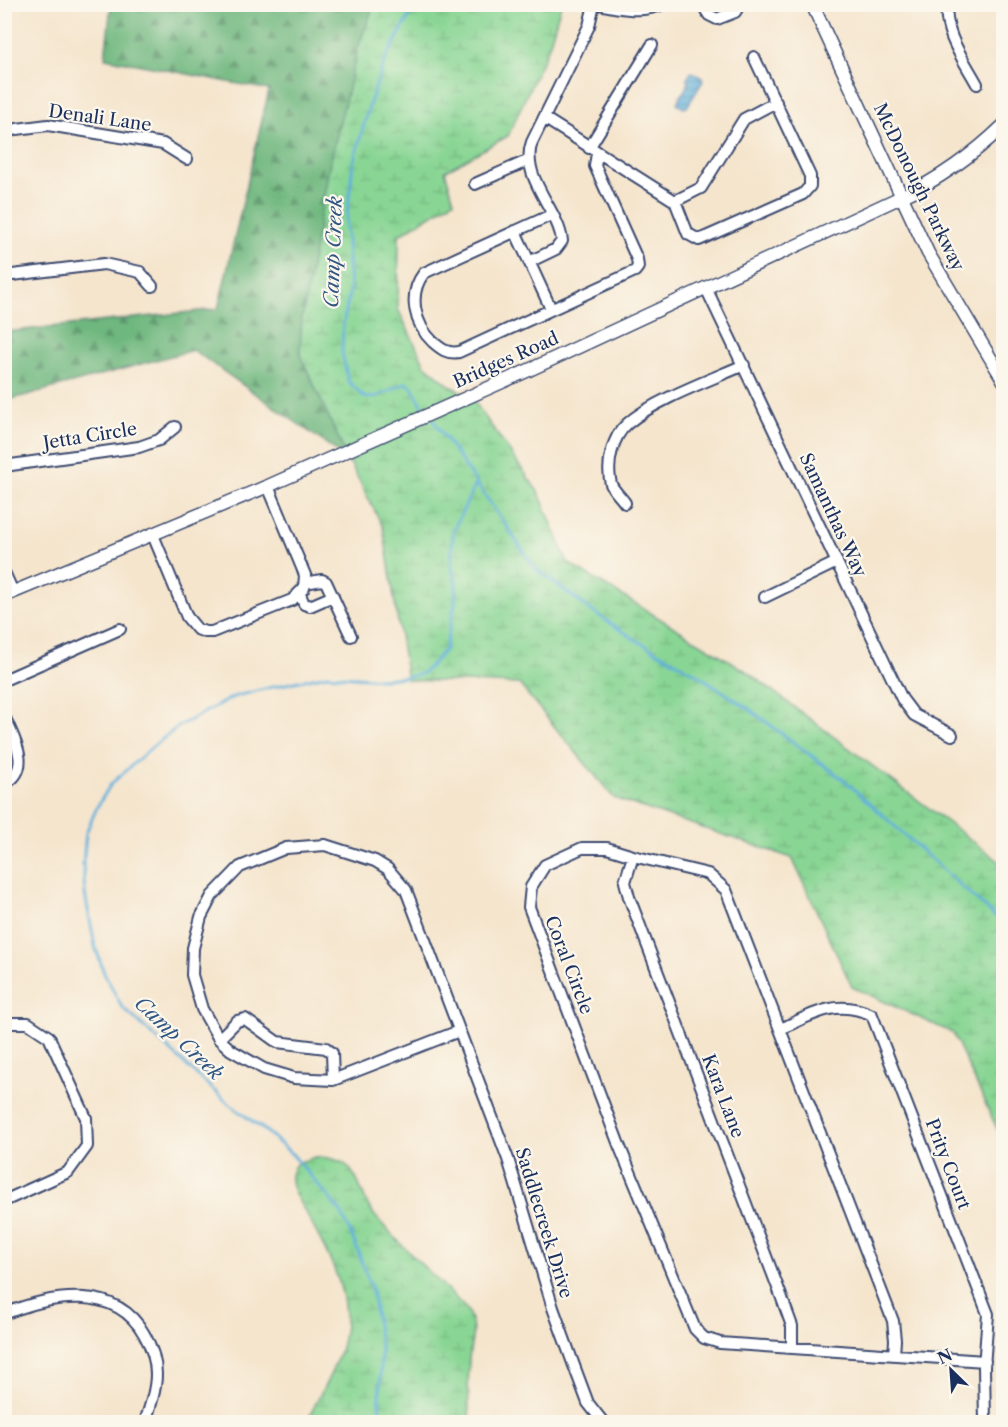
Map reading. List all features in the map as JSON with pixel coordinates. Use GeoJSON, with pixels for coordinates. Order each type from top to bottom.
{"type":"FeatureCollection","features":[{"type":"Feature","properties":{"kind":"street"},"geometry":{"type":"LineString","coordinates":[[529,262],[561,244],[562,237],[532,173],[529,160],[530,147],[589,26],[594,4]]}},
{"type":"Feature","properties":{"kind":"street"},"geometry":{"type":"LineString","coordinates":[[599,4],[641,10],[653,9],[663,4]]}},
{"type":"Feature","properties":{"kind":"street"},"geometry":{"type":"LineString","coordinates":[[702,4],[708,15],[717,19],[735,12],[740,4]]}},
{"type":"Feature","properties":{"kind":"street","name":"McDonough Parkway"},"geometry":{"type":"LineString","coordinates":[[812,4],[928,252],[1004,381]]}},
{"type":"Feature","properties":{"kind":"street"},"geometry":{"type":"LineString","coordinates":[[947,4],[950,31],[977,84]]}},
{"type":"Feature","properties":{"kind":"street"},"geometry":{"type":"LineString","coordinates":[[551,215],[424,273],[418,283],[415,298],[418,321],[425,334],[441,349],[456,353],[634,272],[637,268],[637,260],[596,168],[593,150],[652,45]]}},
{"type":"Feature","properties":{"kind":"street"},"geometry":{"type":"LineString","coordinates":[[675,201],[675,206],[688,234],[699,240],[806,192],[810,186],[811,179],[754,57]]}},
{"type":"Feature","properties":{"kind":"street"},"geometry":{"type":"LineString","coordinates":[[675,201],[701,188],[744,119],[776,102]]}},
{"type":"Feature","properties":{"kind":"street"},"geometry":{"type":"LineString","coordinates":[[544,118],[675,201]]}},
{"type":"Feature","properties":{"kind":"street","name":"Denali Lane"},"geometry":{"type":"LineString","coordinates":[[4,133],[48,125],[163,144],[187,159]]}},
{"type":"Feature","properties":{"kind":"street","name":"Bridges Road"},"geometry":{"type":"LineString","coordinates":[[9,594],[268,486],[529,370],[901,197],[928,184],[954,166],[983,145],[1004,125]]}},
{"type":"Feature","properties":{"kind":"street"},"geometry":{"type":"LineString","coordinates":[[475,184],[529,160]]}},
{"type":"Feature","properties":{"kind":"street"},"geometry":{"type":"LineString","coordinates":[[515,231],[551,309]]}},
{"type":"Feature","properties":{"kind":"street"},"geometry":{"type":"LineString","coordinates":[[4,276],[104,264],[140,272],[152,286]]}},
{"type":"Feature","properties":{"kind":"street","name":"Samanthas Way"},"geometry":{"type":"LineString","coordinates":[[706,288],[902,699],[914,715],[952,735]]}},
{"type":"Feature","properties":{"kind":"street"},"geometry":{"type":"LineString","coordinates":[[625,502],[612,486],[609,464],[614,443],[626,425],[648,409],[744,365]]}},
{"type":"Feature","properties":{"kind":"street","name":"Jetta Circle"},"geometry":{"type":"LineString","coordinates":[[4,466],[139,447],[159,440],[175,427]]}},
{"type":"Feature","properties":{"kind":"street"},"geometry":{"type":"LineString","coordinates":[[153,535],[187,617],[197,629],[212,632],[292,600],[300,594],[305,583],[302,566],[268,486]]}},
{"type":"Feature","properties":{"kind":"street"},"geometry":{"type":"LineString","coordinates":[[765,597],[837,562]]}},
{"type":"Feature","properties":{"kind":"street"},"geometry":{"type":"LineString","coordinates":[[4,572],[9,594]]}},
{"type":"Feature","properties":{"kind":"street"},"geometry":{"type":"LineString","coordinates":[[305,583],[322,580],[329,587],[351,636]]}},
{"type":"Feature","properties":{"kind":"street"},"geometry":{"type":"LineString","coordinates":[[300,594],[304,604],[310,606],[333,596]]}},
{"type":"Feature","properties":{"kind":"street"},"geometry":{"type":"LineString","coordinates":[[4,680],[120,629]]}},
{"type":"Feature","properties":{"kind":"street"},"geometry":{"type":"LineString","coordinates":[[4,716],[21,759],[16,774],[4,784]]}},
{"type":"Feature","properties":{"kind":"street","name":"Saddlecreek Drive"},"geometry":{"type":"LineString","coordinates":[[459,1031],[333,1080],[294,1078],[264,1069],[231,1050],[219,1039],[202,1009],[192,975],[193,948],[201,917],[212,896],[240,867],[286,848],[325,845],[375,861],[387,869],[406,890],[508,1159],[573,1363],[588,1402],[603,1422]]}},
{"type":"Feature","properties":{"kind":"street","name":"Coral Circle"},"geometry":{"type":"LineString","coordinates":[[894,1355],[893,1321],[726,890],[708,874],[607,848],[582,848],[545,865],[531,887],[529,907],[619,1145],[695,1329],[704,1338],[720,1343],[894,1355],[985,1361]]}},
{"type":"Feature","properties":{"kind":"street","name":"Kara Lane"},"geometry":{"type":"LineString","coordinates":[[633,856],[626,882],[629,897],[792,1326],[792,1348]]}},
{"type":"Feature","properties":{"kind":"street","name":"Prity Court"},"geometry":{"type":"LineString","coordinates":[[781,1029],[815,1013],[842,1006],[862,1010],[872,1015],[982,1293],[988,1314],[985,1422]]}},
{"type":"Feature","properties":{"kind":"street"},"geometry":{"type":"LineString","coordinates":[[219,1039],[237,1021],[245,1019],[277,1042],[326,1048],[332,1053],[333,1080]]}},
{"type":"Feature","properties":{"kind":"street"},"geometry":{"type":"LineString","coordinates":[[4,1023],[28,1023],[49,1037],[86,1118],[87,1146],[69,1172],[4,1202]]}},
{"type":"Feature","properties":{"kind":"street"},"geometry":{"type":"LineString","coordinates":[[4,1314],[32,1303],[78,1297],[108,1303],[128,1315],[145,1336],[156,1364],[155,1390],[145,1422]]}},
{"type":"Feature","properties":{"kind":"green space"},"geometry":{"type":"Polygon","coordinates":[[[111,5],[374,5],[358,48],[329,168],[302,319],[300,354],[348,459],[193,350],[5,401],[5,332],[218,309],[269,90],[105,58],[111,5]]]}},
{"type":"Feature","properties":{"kind":"green space"},"geometry":{"type":"Polygon","coordinates":[[[374,5],[561,5],[549,46],[508,136],[445,171],[454,201],[399,235],[398,309],[425,365],[452,387],[471,397],[539,493],[568,563],[745,670],[1003,864],[1003,1142],[953,1033],[852,987],[792,858],[614,798],[519,684],[407,680],[383,527],[348,459],[300,354],[302,319],[329,168],[358,48],[374,5]]]}},
{"type":"Feature","properties":{"kind":"green space"},"geometry":{"type":"Polygon","coordinates":[[[315,1157],[331,1158],[351,1170],[371,1211],[467,1310],[473,1329],[469,1369],[470,1422],[307,1422],[338,1357],[345,1330],[344,1302],[337,1277],[292,1185],[291,1173],[297,1163],[315,1157]]]}},
{"type":"Feature","properties":{"kind":"water"},"geometry":{"type":"Polygon","coordinates":[[[693,72],[703,81],[687,107],[684,108],[677,102],[689,83],[687,78],[693,72]]]}},
{"type":"Feature","properties":{"kind":"waterway","name":"Camp Creek"},"geometry":{"type":"LineString","coordinates":[[416,4],[385,60],[353,163],[346,224],[350,291],[343,325],[342,352],[348,381],[364,397],[374,398],[406,383],[412,387],[422,405]]}},
{"type":"Feature","properties":{"kind":"waterway"},"geometry":{"type":"LineString","coordinates":[[433,420],[535,568],[592,611],[636,640],[692,671],[749,709],[845,781],[1004,925]]}},
{"type":"Feature","properties":{"kind":"waterway","name":"Camp Creek"},"geometry":{"type":"LineString","coordinates":[[379,1422],[381,1352],[372,1290],[341,1212],[292,1154],[229,1104],[122,1007],[104,973],[95,946],[85,894],[83,864],[86,833],[97,807],[111,784],[179,726],[233,697],[327,675],[382,679],[423,673],[445,649],[455,603],[456,582],[451,565],[453,531],[476,483]]}}]}
